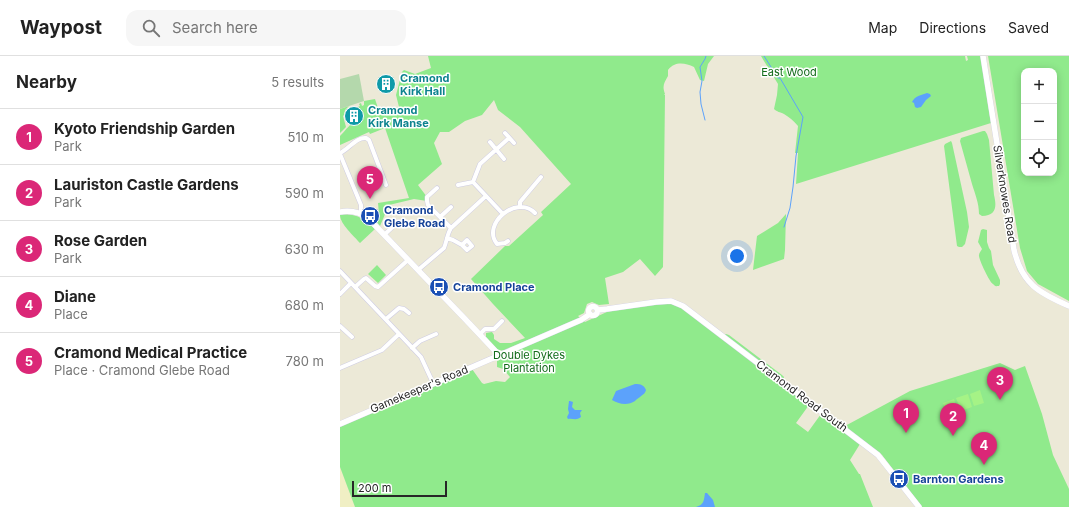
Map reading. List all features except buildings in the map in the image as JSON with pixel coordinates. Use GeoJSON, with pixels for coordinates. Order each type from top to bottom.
{"type":"FeatureCollection","features":[{"type":"Feature","properties":{"kind":"street","name":"Silverknowes Road"},"geometry":{"type":"LineString","coordinates":[[983,56],[1018,264],[1024,276],[1035,288],[1052,299],[1069,306]]}},
{"type":"Feature","properties":{"kind":"street"},"geometry":{"type":"LineString","coordinates":[[505,133],[514,143]]}},
{"type":"Feature","properties":{"kind":"street"},"geometry":{"type":"LineString","coordinates":[[360,213],[361,206],[340,154],[360,138],[366,138],[369,140],[386,185]]}},
{"type":"Feature","properties":{"kind":"street"},"geometry":{"type":"LineString","coordinates":[[473,182],[480,164],[509,138]]}},
{"type":"Feature","properties":{"kind":"street"},"geometry":{"type":"LineString","coordinates":[[490,142],[504,158]]}},
{"type":"Feature","properties":{"kind":"street"},"geometry":{"type":"LineString","coordinates":[[520,207],[520,202],[541,177]]}},
{"type":"Feature","properties":{"kind":"street"},"geometry":{"type":"LineString","coordinates":[[533,178],[536,183]]}},
{"type":"Feature","properties":{"kind":"street"},"geometry":{"type":"LineString","coordinates":[[458,185],[473,182]]}},
{"type":"Feature","properties":{"kind":"street"},"geometry":{"type":"LineString","coordinates":[[473,182],[502,214]]}},
{"type":"Feature","properties":{"kind":"street"},"geometry":{"type":"LineString","coordinates":[[437,188],[427,196],[428,205],[451,228]]}},
{"type":"Feature","properties":{"kind":"street"},"geometry":{"type":"LineString","coordinates":[[418,270],[444,248],[451,228],[486,196]]}},
{"type":"Feature","properties":{"kind":"street"},"geometry":{"type":"LineString","coordinates":[[440,217],[451,207]]}},
{"type":"Feature","properties":{"kind":"street"},"geometry":{"type":"LineString","coordinates":[[508,241],[506,243],[497,244],[494,239],[494,227],[502,214],[512,208],[520,207],[530,209],[534,213]]}},
{"type":"Feature","properties":{"kind":"street"},"geometry":{"type":"LineString","coordinates":[[340,212],[349,211],[360,213],[369,219],[499,355]]}},
{"type":"Feature","properties":{"kind":"street"},"geometry":{"type":"LineString","coordinates":[[384,235],[398,222]]}},
{"type":"Feature","properties":{"kind":"street"},"geometry":{"type":"LineString","coordinates":[[447,238],[462,244]]}},
{"type":"Feature","properties":{"kind":"street"},"geometry":{"type":"LineString","coordinates":[[355,287],[366,278],[378,287],[408,260]]}},
{"type":"Feature","properties":{"kind":"street"},"geometry":{"type":"LineString","coordinates":[[340,271],[423,360],[433,383]]}},
{"type":"Feature","properties":{"kind":"street"},"geometry":{"type":"LineString","coordinates":[[340,294],[351,283]]}},
{"type":"Feature","properties":{"kind":"street","name":"Cramond Road South"},"geometry":{"type":"LineString","coordinates":[[598,310],[671,301],[689,310],[878,455],[918,507]]}},
{"type":"Feature","properties":{"kind":"street"},"geometry":{"type":"LineString","coordinates":[[386,319],[399,308],[404,309],[409,313]]}},
{"type":"Feature","properties":{"kind":"street","name":"Gamekeeper's Road"},"geometry":{"type":"LineString","coordinates":[[340,424],[581,320],[590,314],[593,316],[598,312],[598,310]]}},
{"type":"Feature","properties":{"kind":"street"},"geometry":{"type":"LineString","coordinates":[[480,334],[485,330],[494,328],[502,321]]}},
{"type":"Feature","properties":{"kind":"street"},"geometry":{"type":"LineString","coordinates":[[340,326],[352,337]]}},
{"type":"Feature","properties":{"kind":"street"},"geometry":{"type":"LineString","coordinates":[[340,368],[382,350],[399,334]]}},
{"type":"Feature","properties":{"kind":"street"},"geometry":{"type":"LineString","coordinates":[[412,348],[420,341],[436,334]]}},
{"type":"Feature","properties":{"kind":"shaded area"},"geometry":{"type":"Polygon","coordinates":[[[359,74],[364,101],[340,109],[340,79],[359,74]]]}},
{"type":"Feature","properties":{"kind":"shaded area"},"geometry":{"type":"Polygon","coordinates":[[[340,467],[355,507],[340,507],[340,467]]]}},
{"type":"Feature","properties":{"kind":"green space","name":"Double Dykes Plantation"},"geometry":{"type":"Polygon","coordinates":[[[428,56],[714,56],[708,64],[704,81],[700,80],[694,67],[677,64],[668,70],[668,76],[664,85],[663,267],[655,276],[640,259],[623,272],[605,278],[609,304],[599,305],[592,302],[587,304],[584,313],[578,316],[585,322],[609,311],[662,303],[676,303],[722,336],[726,334],[729,335],[782,375],[784,377],[784,381],[809,405],[796,423],[808,432],[821,414],[860,444],[850,460],[860,474],[873,507],[355,507],[340,467],[340,426],[472,369],[484,384],[496,381],[505,382],[510,377],[503,369],[497,367],[497,361],[507,356],[505,351],[498,350],[486,337],[486,333],[492,332],[494,339],[500,343],[511,343],[525,338],[471,279],[505,246],[509,246],[543,215],[541,212],[571,184],[520,127],[498,110],[494,100],[482,115],[465,121],[449,132],[440,132],[434,143],[442,164],[418,185],[427,197],[427,201],[414,199],[389,205],[380,226],[376,221],[379,214],[378,203],[409,198],[385,128],[370,134],[369,132],[340,145],[340,136],[350,125],[358,120],[355,113],[359,112],[359,104],[361,103],[362,106],[364,105],[364,101],[375,99],[379,111],[399,107],[396,95],[402,72],[404,70],[415,74],[431,68],[428,56]]]}},
{"type":"Feature","properties":{"kind":"green space","name":"East Wood"},"geometry":{"type":"Polygon","coordinates":[[[761,56],[965,56],[966,61],[968,60],[967,56],[981,56],[991,123],[796,184],[798,153],[795,153],[798,126],[788,116],[774,109],[778,84],[761,56]]]}},
{"type":"Feature","properties":{"kind":"green space"},"geometry":{"type":"Polygon","coordinates":[[[988,56],[1069,56],[1069,301],[1038,284],[1027,271],[1020,248],[988,56]]]}},
{"type":"Feature","properties":{"kind":"green space"},"geometry":{"type":"Polygon","coordinates":[[[349,106],[345,110],[343,116],[346,127],[340,133],[340,109],[349,106]]]}},
{"type":"Feature","properties":{"kind":"green space"},"geometry":{"type":"Polygon","coordinates":[[[983,131],[987,134],[989,140],[995,203],[993,213],[987,216],[982,216],[979,214],[977,199],[960,141],[961,138],[983,131]]]}},
{"type":"Feature","properties":{"kind":"green space"},"geometry":{"type":"Polygon","coordinates":[[[951,141],[969,227],[965,244],[962,247],[957,246],[944,146],[951,141]]]}},
{"type":"Feature","properties":{"kind":"green space"},"geometry":{"type":"Polygon","coordinates":[[[786,214],[784,259],[753,270],[757,236],[778,223],[786,214]]]}},
{"type":"Feature","properties":{"kind":"green space"},"geometry":{"type":"Polygon","coordinates":[[[340,215],[359,217],[375,229],[360,243],[342,222],[340,215]]]}},
{"type":"Feature","properties":{"kind":"green space"},"geometry":{"type":"Polygon","coordinates":[[[981,230],[987,230],[987,242],[991,251],[993,265],[1000,280],[999,286],[995,286],[991,283],[979,257],[982,249],[978,242],[981,230]]]}},
{"type":"Feature","properties":{"kind":"green space"},"geometry":{"type":"Polygon","coordinates":[[[377,265],[386,275],[378,283],[368,274],[377,265]]]}},
{"type":"Feature","properties":{"kind":"green space"},"geometry":{"type":"Polygon","coordinates":[[[1000,363],[1015,370],[1025,366],[1042,414],[1053,455],[1069,489],[1069,507],[922,507],[882,455],[845,426],[910,391],[1000,363]]]}},
{"type":"Feature","properties":{"kind":"green space"},"geometry":{"type":"Polygon","coordinates":[[[980,390],[984,403],[974,406],[970,394],[980,390]]]}},
{"type":"Feature","properties":{"kind":"green space"},"geometry":{"type":"Polygon","coordinates":[[[968,394],[972,407],[961,411],[956,398],[968,394]]]}},
{"type":"Feature","properties":{"kind":"green space"},"geometry":{"type":"Polygon","coordinates":[[[954,399],[958,412],[947,416],[943,403],[954,399]]]}},
{"type":"Feature","properties":{"kind":"water"},"geometry":{"type":"Polygon","coordinates":[[[927,93],[931,96],[921,107],[915,107],[914,103],[912,102],[913,100],[918,96],[927,93]]]}},
{"type":"Feature","properties":{"kind":"water"},"geometry":{"type":"Polygon","coordinates":[[[635,384],[642,385],[646,390],[635,401],[629,404],[623,404],[612,400],[616,391],[635,384]]]}},
{"type":"Feature","properties":{"kind":"water"},"geometry":{"type":"Polygon","coordinates":[[[569,401],[573,402],[572,407],[575,410],[582,410],[580,413],[581,417],[576,419],[568,419],[569,401]]]}},
{"type":"Feature","properties":{"kind":"water"},"geometry":{"type":"Polygon","coordinates":[[[705,493],[707,493],[713,500],[715,507],[696,507],[702,504],[705,493]]]}},
{"type":"Feature","properties":{"kind":"waterway"},"geometry":{"type":"LineString","coordinates":[[705,120],[701,104],[700,92],[702,81],[700,67],[706,56]]}},
{"type":"Feature","properties":{"kind":"waterway"},"geometry":{"type":"LineString","coordinates":[[764,56],[778,78],[780,78],[803,117],[796,156],[790,208],[784,227]]}},
{"type":"Feature","properties":{"kind":"place","name":"Cramond Kirk Hall"},"geometry":{"type":"Point","coordinates":[386,84]}},
{"type":"Feature","properties":{"kind":"place","name":"Cramond Kirk Manse"},"geometry":{"type":"Point","coordinates":[354,116]}},
{"type":"Feature","properties":{"kind":"place","name":"Cramond Medical Practice"},"geometry":{"type":"Point","coordinates":[370,199]}},
{"type":"Feature","properties":{"kind":"place","name":"Cramond Glebe Road"},"geometry":{"type":"Point","coordinates":[370,216]}},
{"type":"Feature","properties":{"kind":"place","name":"Cramond Place"},"geometry":{"type":"Point","coordinates":[439,287]}},
{"type":"Feature","properties":{"kind":"place","name":"Rose Garden"},"geometry":{"type":"Point","coordinates":[1000,400]}},
{"type":"Feature","properties":{"kind":"place","name":"Kyoto Friendship Garden"},"geometry":{"type":"Point","coordinates":[906,433]}},
{"type":"Feature","properties":{"kind":"place","name":"Lauriston Castle Gardens"},"geometry":{"type":"Point","coordinates":[953,436]}},
{"type":"Feature","properties":{"kind":"place","name":"Diane"},"geometry":{"type":"Point","coordinates":[984,465]}},
{"type":"Feature","properties":{"kind":"place","name":"Barnton Gardens"},"geometry":{"type":"Point","coordinates":[899,479]}}]}
